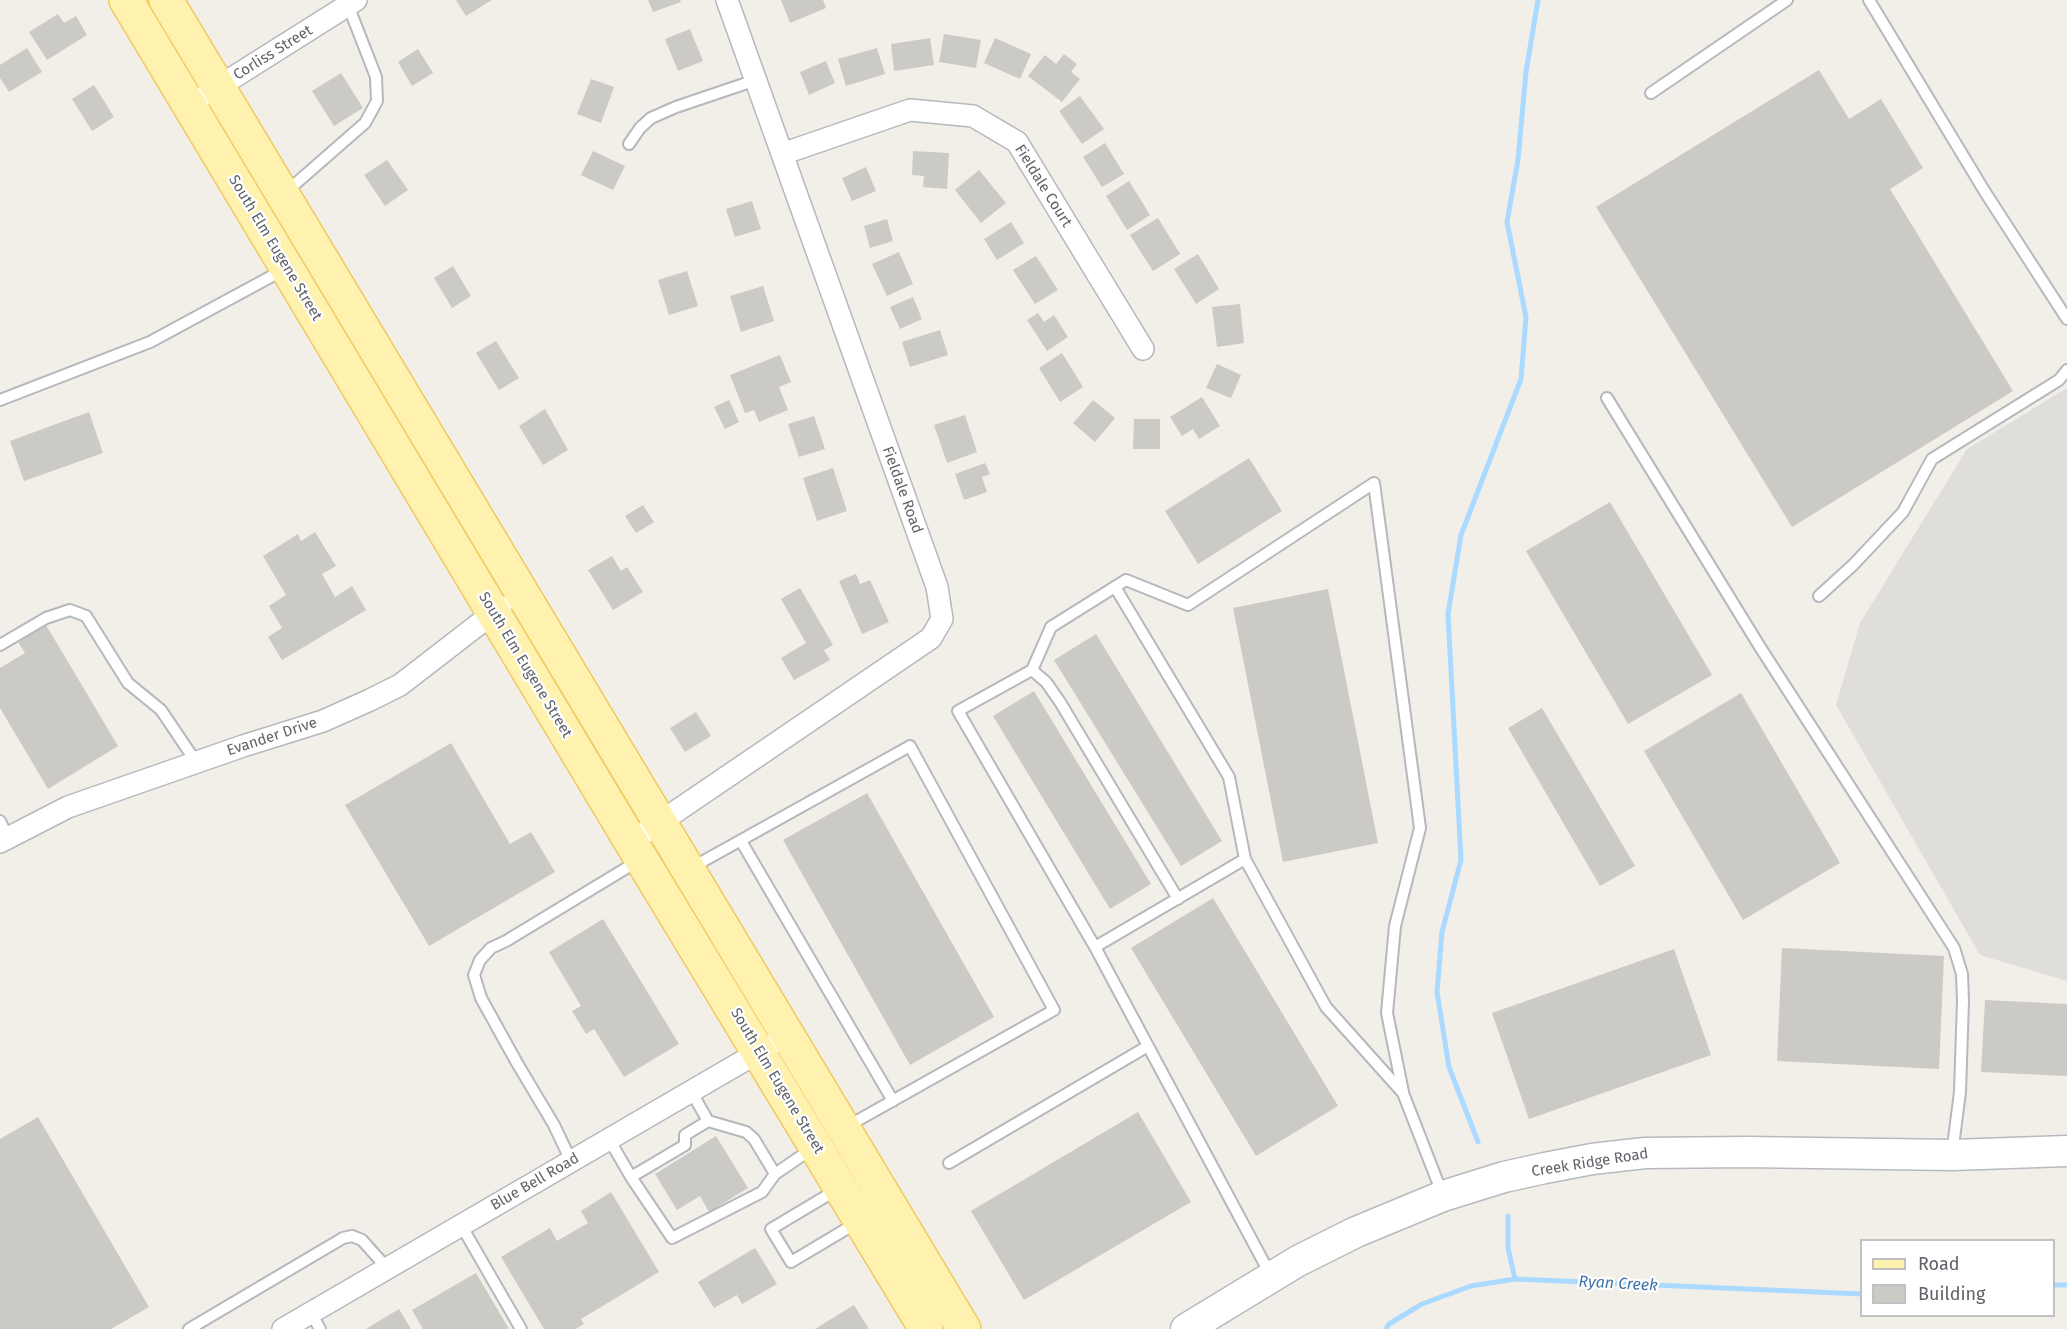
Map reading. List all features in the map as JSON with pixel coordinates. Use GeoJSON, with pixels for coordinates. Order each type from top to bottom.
{"type":"FeatureCollection","features":[{"type":"Feature","properties":{"kind":"main road","name":"South Elm Eugene Street"},"geometry":{"type":"LineString","coordinates":[[126,0],[189,105],[301,259],[522,594],[787,1035],[830,1138]]}},
{"type":"Feature","properties":{"kind":"main road","name":"South Elm Eugene Street"},"geometry":{"type":"LineString","coordinates":[[166,0],[283,195],[301,259],[493,612],[636,851],[759,1052],[830,1138],[875,1211],[964,1329]]}},
{"type":"Feature","properties":{"kind":"main road","name":"Creek Ridge Road"},"geometry":{"type":"LineString","coordinates":[[1186,1329],[1272,1277],[1356,1232],[1443,1196],[1504,1177],[1545,1168],[1592,1159],[1645,1153],[1952,1155],[2067,1151]]}},
{"type":"Feature","properties":{"kind":"main road","name":"South Elm Eugene Street"},"geometry":{"type":"LineString","coordinates":[[875,1211],[926,1329]]}},
{"type":"Feature","properties":{"kind":"street","name":"Fieldale Road"},"geometry":{"type":"LineString","coordinates":[[636,851],[659,822],[931,638],[942,619],[937,587],[727,0]]}},
{"type":"Feature","properties":{"kind":"street","name":"Corliss Street"},"geometry":{"type":"LineString","coordinates":[[189,105],[352,3]]}},
{"type":"Feature","properties":{"kind":"street","name":"Fieldale Court"},"geometry":{"type":"LineString","coordinates":[[782,154],[910,110],[972,116],[1017,142],[1143,349]]}},
{"type":"Feature","properties":{"kind":"street","name":"Evander Drive"},"geometry":{"type":"LineString","coordinates":[[3,834],[68,807],[323,721],[370,700],[400,685],[493,612],[522,594]]}},
{"type":"Feature","properties":{"kind":"street","name":"Blue Bell Road"},"geometry":{"type":"LineString","coordinates":[[283,1329],[315,1321],[387,1268],[787,1035]]}},
{"type":"Feature","properties":{"kind":"lane"},"geometry":{"type":"LineString","coordinates":[[1651,93],[1787,0]]}},
{"type":"Feature","properties":{"kind":"lane"},"geometry":{"type":"LineString","coordinates":[[1869,0],[1985,192],[2067,319]]}},
{"type":"Feature","properties":{"kind":"lane"},"geometry":{"type":"LineString","coordinates":[[283,195],[365,123],[377,101],[376,77],[352,3]]}},
{"type":"Feature","properties":{"kind":"lane"},"geometry":{"type":"LineString","coordinates":[[629,144],[640,128],[651,118],[676,107],[756,80]]}},
{"type":"Feature","properties":{"kind":"lane"},"geometry":{"type":"LineString","coordinates":[[0,400],[150,342],[301,259]]}},
{"type":"Feature","properties":{"kind":"lane"},"geometry":{"type":"LineString","coordinates":[[1819,596],[1853,565],[1903,512],[1932,459],[2058,380],[2067,370]]}},
{"type":"Feature","properties":{"kind":"lane"},"geometry":{"type":"LineString","coordinates":[[1607,398],[1760,647],[1954,948],[1962,974],[1963,1001],[1960,1092],[1952,1155]]}},
{"type":"Feature","properties":{"kind":"lane"},"geometry":{"type":"LineString","coordinates":[[1272,1277],[1095,947],[958,711],[1032,670],[1052,627],[1126,580],[1188,605],[1374,483],[1420,828],[1395,926],[1387,1013],[1402,1092],[1443,1196]]}},
{"type":"Feature","properties":{"kind":"lane"},"geometry":{"type":"LineString","coordinates":[[1115,587],[1229,777],[1245,860],[1326,1007],[1402,1092]]}},
{"type":"Feature","properties":{"kind":"lane"},"geometry":{"type":"LineString","coordinates":[[0,645],[46,618],[70,610],[86,616],[128,683],[161,710],[196,762]]}},
{"type":"Feature","properties":{"kind":"lane"},"geometry":{"type":"LineString","coordinates":[[1032,670],[1046,682],[1060,702],[1178,899]]}},
{"type":"Feature","properties":{"kind":"lane"},"geometry":{"type":"LineString","coordinates":[[609,1139],[672,1238],[762,1192],[775,1174],[830,1138],[1054,1010],[910,746],[688,870]]}},
{"type":"Feature","properties":{"kind":"lane"},"geometry":{"type":"LineString","coordinates":[[741,841],[893,1101]]}},
{"type":"Feature","properties":{"kind":"lane"},"geometry":{"type":"LineString","coordinates":[[571,1161],[554,1125],[480,998],[474,975],[480,960],[491,948],[506,941],[636,851]]}},
{"type":"Feature","properties":{"kind":"lane"},"geometry":{"type":"LineString","coordinates":[[1095,947],[1245,860]]}},
{"type":"Feature","properties":{"kind":"lane"},"geometry":{"type":"LineString","coordinates":[[949,1163],[1148,1046]]}},
{"type":"Feature","properties":{"kind":"lane"},"geometry":{"type":"LineString","coordinates":[[691,1091],[708,1121],[746,1132],[754,1138],[775,1174]]}},
{"type":"Feature","properties":{"kind":"lane"},"geometry":{"type":"LineString","coordinates":[[632,1177],[686,1145],[685,1135],[708,1121]]}},
{"type":"Feature","properties":{"kind":"lane"},"geometry":{"type":"LineString","coordinates":[[855,1178],[771,1229],[791,1262],[875,1211]]}},
{"type":"Feature","properties":{"kind":"lane"},"geometry":{"type":"LineString","coordinates":[[461,1225],[520,1329]]}},
{"type":"Feature","properties":{"kind":"lane"},"geometry":{"type":"LineString","coordinates":[[189,1329],[343,1238],[352,1236],[362,1240],[387,1268]]}},
{"type":"Feature","properties":{"kind":"shaded area"},"geometry":{"type":"Polygon","coordinates":[[[2067,388],[2067,981],[1980,955],[1836,705],[1860,623],[1967,449],[2067,388]]]}},
{"type":"Feature","properties":{"kind":"building"},"geometry":{"type":"Polygon","coordinates":[[[456,0],[492,0],[466,16],[456,0]]]}},
{"type":"Feature","properties":{"kind":"building"},"geometry":{"type":"Polygon","coordinates":[[[648,0],[680,0],[681,2],[653,12],[648,0]]]}},
{"type":"Feature","properties":{"kind":"building"},"geometry":{"type":"Polygon","coordinates":[[[781,0],[823,0],[826,8],[790,23],[781,0]]]}},
{"type":"Feature","properties":{"kind":"building"},"geometry":{"type":"Polygon","coordinates":[[[58,14],[64,23],[76,16],[87,35],[47,60],[29,32],[58,14]]]}},
{"type":"Feature","properties":{"kind":"building"},"geometry":{"type":"Polygon","coordinates":[[[690,29],[703,61],[678,71],[665,39],[690,29]]]}},
{"type":"Feature","properties":{"kind":"building"},"geometry":{"type":"Polygon","coordinates":[[[944,34],[981,40],[976,68],[939,62],[944,34]]]}},
{"type":"Feature","properties":{"kind":"building"},"geometry":{"type":"Polygon","coordinates":[[[930,38],[934,65],[894,71],[891,44],[930,38]]]}},
{"type":"Feature","properties":{"kind":"building"},"geometry":{"type":"Polygon","coordinates":[[[995,38],[1031,54],[1020,79],[984,63],[995,38]]]}},
{"type":"Feature","properties":{"kind":"building"},"geometry":{"type":"Polygon","coordinates":[[[27,48],[42,72],[9,92],[0,78],[0,65],[27,48]]]}},
{"type":"Feature","properties":{"kind":"building"},"geometry":{"type":"Polygon","coordinates":[[[877,48],[885,74],[846,86],[838,59],[877,48]]]}},
{"type":"Feature","properties":{"kind":"building"},"geometry":{"type":"Polygon","coordinates":[[[418,49],[433,73],[412,86],[398,62],[418,49]]]}},
{"type":"Feature","properties":{"kind":"building"},"geometry":{"type":"Polygon","coordinates":[[[1064,54],[1077,64],[1071,72],[1080,79],[1062,102],[1028,76],[1045,55],[1056,64],[1064,54]]]}},
{"type":"Feature","properties":{"kind":"building"},"geometry":{"type":"Polygon","coordinates":[[[826,61],[835,83],[809,95],[800,72],[826,61]]]}},
{"type":"Feature","properties":{"kind":"building"},"geometry":{"type":"Polygon","coordinates":[[[1819,70],[1849,119],[1881,99],[1923,168],[1890,189],[2013,391],[1792,527],[1596,207],[1819,70]]]}},
{"type":"Feature","properties":{"kind":"building"},"geometry":{"type":"Polygon","coordinates":[[[341,73],[363,108],[334,126],[312,91],[341,73]]]}},
{"type":"Feature","properties":{"kind":"building"},"geometry":{"type":"Polygon","coordinates":[[[591,79],[614,87],[601,123],[577,114],[591,79]]]}},
{"type":"Feature","properties":{"kind":"building"},"geometry":{"type":"Polygon","coordinates":[[[94,85],[114,117],[92,131],[72,99],[94,85]]]}},
{"type":"Feature","properties":{"kind":"building"},"geometry":{"type":"Polygon","coordinates":[[[1080,96],[1104,129],[1082,144],[1059,111],[1080,96]]]}},
{"type":"Feature","properties":{"kind":"building"},"geometry":{"type":"Polygon","coordinates":[[[1105,143],[1124,174],[1102,187],[1083,157],[1105,143]]]}},
{"type":"Feature","properties":{"kind":"building"},"geometry":{"type":"Polygon","coordinates":[[[593,151],[625,166],[613,190],[581,175],[593,151]]]}},
{"type":"Feature","properties":{"kind":"building"},"geometry":{"type":"Polygon","coordinates":[[[913,151],[949,153],[947,189],[923,187],[924,176],[912,175],[913,151]]]}},
{"type":"Feature","properties":{"kind":"building"},"geometry":{"type":"Polygon","coordinates":[[[387,160],[408,190],[385,206],[364,175],[387,160]]]}},
{"type":"Feature","properties":{"kind":"building"},"geometry":{"type":"Polygon","coordinates":[[[866,167],[876,191],[852,201],[842,178],[866,167]]]}},
{"type":"Feature","properties":{"kind":"building"},"geometry":{"type":"Polygon","coordinates":[[[979,170],[1006,203],[981,223],[955,190],[979,170]]]}},
{"type":"Feature","properties":{"kind":"building"},"geometry":{"type":"Polygon","coordinates":[[[1129,181],[1150,215],[1127,230],[1106,196],[1129,181]]]}},
{"type":"Feature","properties":{"kind":"building"},"geometry":{"type":"Polygon","coordinates":[[[752,201],[761,229],[735,237],[726,209],[752,201]]]}},
{"type":"Feature","properties":{"kind":"building"},"geometry":{"type":"Polygon","coordinates":[[[1158,218],[1180,254],[1153,271],[1130,235],[1158,218]]]}},
{"type":"Feature","properties":{"kind":"building"},"geometry":{"type":"Polygon","coordinates":[[[887,219],[893,241],[870,248],[864,226],[887,219]]]}},
{"type":"Feature","properties":{"kind":"building"},"geometry":{"type":"Polygon","coordinates":[[[1011,222],[1024,243],[997,260],[984,239],[1011,222]]]}},
{"type":"Feature","properties":{"kind":"building"},"geometry":{"type":"Polygon","coordinates":[[[899,252],[913,284],[887,296],[872,264],[899,252]]]}},
{"type":"Feature","properties":{"kind":"building"},"geometry":{"type":"Polygon","coordinates":[[[1198,254],[1219,289],[1196,304],[1174,269],[1198,254]]]}},
{"type":"Feature","properties":{"kind":"building"},"geometry":{"type":"Polygon","coordinates":[[[1036,256],[1058,290],[1035,304],[1013,270],[1036,256]]]}},
{"type":"Feature","properties":{"kind":"building"},"geometry":{"type":"Polygon","coordinates":[[[453,266],[471,296],[452,308],[434,278],[453,266]]]}},
{"type":"Feature","properties":{"kind":"building"},"geometry":{"type":"Polygon","coordinates":[[[687,271],[698,306],[669,315],[658,280],[687,271]]]}},
{"type":"Feature","properties":{"kind":"building"},"geometry":{"type":"Polygon","coordinates":[[[763,286],[774,321],[741,332],[730,296],[763,286]]]}},
{"type":"Feature","properties":{"kind":"building"},"geometry":{"type":"Polygon","coordinates":[[[913,297],[922,319],[900,329],[890,307],[913,297]]]}},
{"type":"Feature","properties":{"kind":"building"},"geometry":{"type":"Polygon","coordinates":[[[1240,304],[1244,343],[1217,347],[1212,307],[1240,304]]]}},
{"type":"Feature","properties":{"kind":"building"},"geometry":{"type":"Polygon","coordinates":[[[1038,313],[1044,322],[1054,315],[1068,337],[1047,351],[1027,320],[1038,313]]]}},
{"type":"Feature","properties":{"kind":"building"},"geometry":{"type":"Polygon","coordinates":[[[940,330],[948,355],[910,367],[902,342],[940,330]]]}},
{"type":"Feature","properties":{"kind":"building"},"geometry":{"type":"Polygon","coordinates":[[[496,341],[519,378],[499,390],[476,353],[496,341]]]}},
{"type":"Feature","properties":{"kind":"building"},"geometry":{"type":"Polygon","coordinates":[[[1062,353],[1083,387],[1060,402],[1039,368],[1062,353]]]}},
{"type":"Feature","properties":{"kind":"building"},"geometry":{"type":"Polygon","coordinates":[[[780,355],[791,382],[779,387],[788,410],[759,422],[754,410],[745,413],[730,375],[780,355]]]}},
{"type":"Feature","properties":{"kind":"building"},"geometry":{"type":"Polygon","coordinates":[[[1217,364],[1241,375],[1231,398],[1206,388],[1217,364]]]}},
{"type":"Feature","properties":{"kind":"building"},"geometry":{"type":"Polygon","coordinates":[[[1202,397],[1220,426],[1199,439],[1193,429],[1182,436],[1170,417],[1202,397]]]}},
{"type":"Feature","properties":{"kind":"building"},"geometry":{"type":"Polygon","coordinates":[[[729,400],[739,422],[725,429],[714,407],[729,400]]]}},
{"type":"Feature","properties":{"kind":"building"},"geometry":{"type":"Polygon","coordinates":[[[1093,400],[1115,418],[1095,442],[1073,423],[1093,400]]]}},
{"type":"Feature","properties":{"kind":"building"},"geometry":{"type":"Polygon","coordinates":[[[545,409],[568,450],[543,465],[519,426],[545,409]]]}},
{"type":"Feature","properties":{"kind":"building"},"geometry":{"type":"Polygon","coordinates":[[[89,412],[103,453],[24,481],[10,441],[89,412]]]}},
{"type":"Feature","properties":{"kind":"building"},"geometry":{"type":"Polygon","coordinates":[[[965,415],[977,452],[947,463],[934,425],[965,415]]]}},
{"type":"Feature","properties":{"kind":"building"},"geometry":{"type":"Polygon","coordinates":[[[814,416],[825,449],[799,457],[788,424],[814,416]]]}},
{"type":"Feature","properties":{"kind":"building"},"geometry":{"type":"Polygon","coordinates":[[[1134,419],[1160,419],[1160,449],[1133,449],[1134,419]]]}},
{"type":"Feature","properties":{"kind":"building"},"geometry":{"type":"Polygon","coordinates":[[[1249,458],[1282,511],[1198,564],[1165,511],[1249,458]]]}},
{"type":"Feature","properties":{"kind":"building"},"geometry":{"type":"Polygon","coordinates":[[[985,463],[990,474],[982,477],[987,492],[964,500],[955,474],[985,463]]]}},
{"type":"Feature","properties":{"kind":"building"},"geometry":{"type":"Polygon","coordinates":[[[833,468],[847,511],[817,521],[803,478],[833,468]]]}},
{"type":"Feature","properties":{"kind":"building"},"geometry":{"type":"Polygon","coordinates":[[[1610,502],[1712,675],[1628,724],[1526,551],[1610,502]]]}},
{"type":"Feature","properties":{"kind":"building"},"geometry":{"type":"Polygon","coordinates":[[[643,505],[654,522],[636,533],[625,516],[643,505]]]}},
{"type":"Feature","properties":{"kind":"building"},"geometry":{"type":"Polygon","coordinates":[[[315,532],[336,566],[322,574],[335,597],[352,586],[366,610],[282,660],[268,637],[282,628],[269,606],[286,595],[263,556],[298,534],[301,541],[315,532]]]}},
{"type":"Feature","properties":{"kind":"building"},"geometry":{"type":"Polygon","coordinates":[[[612,556],[621,571],[627,567],[643,592],[613,610],[588,570],[612,556]]]}},
{"type":"Feature","properties":{"kind":"building"},"geometry":{"type":"Polygon","coordinates":[[[856,574],[860,584],[870,580],[889,622],[862,634],[839,581],[856,574]]]}},
{"type":"Feature","properties":{"kind":"building"},"geometry":{"type":"Polygon","coordinates":[[[800,588],[833,645],[824,650],[830,660],[794,680],[781,658],[806,643],[781,599],[800,588]]]}},
{"type":"Feature","properties":{"kind":"building"},"geometry":{"type":"Polygon","coordinates":[[[1328,589],[1378,843],[1283,862],[1233,608],[1328,589]]]}},
{"type":"Feature","properties":{"kind":"building"},"geometry":{"type":"Polygon","coordinates":[[[46,625],[118,746],[48,789],[0,708],[0,668],[25,653],[18,642],[46,625]]]}},
{"type":"Feature","properties":{"kind":"building"},"geometry":{"type":"Polygon","coordinates":[[[1096,634],[1222,841],[1181,866],[1054,660],[1096,634]]]}},
{"type":"Feature","properties":{"kind":"building"},"geometry":{"type":"Polygon","coordinates":[[[1034,691],[1151,884],[1110,909],[993,716],[1034,691]]]}},
{"type":"Feature","properties":{"kind":"building"},"geometry":{"type":"Polygon","coordinates":[[[1741,693],[1840,863],[1743,920],[1644,751],[1741,693]]]}},
{"type":"Feature","properties":{"kind":"building"},"geometry":{"type":"Polygon","coordinates":[[[1542,708],[1635,866],[1600,886],[1508,728],[1542,708]]]}},
{"type":"Feature","properties":{"kind":"building"},"geometry":{"type":"Polygon","coordinates":[[[696,712],[711,736],[685,752],[670,728],[696,712]]]}},
{"type":"Feature","properties":{"kind":"building"},"geometry":{"type":"Polygon","coordinates":[[[451,743],[510,844],[531,832],[555,872],[429,946],[345,805],[451,743]]]}},
{"type":"Feature","properties":{"kind":"building"},"geometry":{"type":"Polygon","coordinates":[[[867,793],[994,1017],[910,1065],[783,840],[867,793]]]}},
{"type":"Feature","properties":{"kind":"building"},"geometry":{"type":"Polygon","coordinates":[[[1213,898],[1338,1106],[1256,1156],[1131,948],[1213,898]]]}},
{"type":"Feature","properties":{"kind":"building"},"geometry":{"type":"Polygon","coordinates":[[[603,919],[679,1044],[624,1077],[594,1029],[586,1034],[572,1011],[581,1006],[549,952],[603,919]]]}},
{"type":"Feature","properties":{"kind":"building"},"geometry":{"type":"Polygon","coordinates":[[[1782,948],[1944,956],[1939,1069],[1777,1061],[1782,948]]]}},
{"type":"Feature","properties":{"kind":"building"},"geometry":{"type":"Polygon","coordinates":[[[1674,949],[1711,1055],[1529,1119],[1492,1013],[1674,949]]]}},
{"type":"Feature","properties":{"kind":"building"},"geometry":{"type":"Polygon","coordinates":[[[1985,1000],[2067,1004],[2067,1076],[1981,1072],[1985,1000]]]}},
{"type":"Feature","properties":{"kind":"building"},"geometry":{"type":"Polygon","coordinates":[[[1138,1112],[1191,1202],[1024,1300],[971,1211],[1138,1112]]]}},
{"type":"Feature","properties":{"kind":"building"},"geometry":{"type":"Polygon","coordinates":[[[38,1117],[149,1307],[111,1329],[0,1329],[0,1139],[38,1117]]]}},
{"type":"Feature","properties":{"kind":"building"},"geometry":{"type":"Polygon","coordinates":[[[716,1136],[748,1188],[709,1212],[700,1196],[677,1210],[655,1174],[716,1136]]]}},
{"type":"Feature","properties":{"kind":"building"},"geometry":{"type":"Polygon","coordinates":[[[611,1192],[659,1272],[581,1319],[584,1324],[576,1329],[544,1329],[501,1257],[550,1228],[557,1241],[588,1223],[581,1211],[611,1192]]]}},
{"type":"Feature","properties":{"kind":"building"},"geometry":{"type":"Polygon","coordinates":[[[755,1248],[777,1284],[742,1304],[737,1295],[714,1308],[698,1282],[755,1248]]]}},
{"type":"Feature","properties":{"kind":"building"},"geometry":{"type":"Polygon","coordinates":[[[476,1273],[509,1329],[423,1329],[412,1310],[476,1273]]]}},
{"type":"Feature","properties":{"kind":"building"},"geometry":{"type":"Polygon","coordinates":[[[854,1305],[869,1329],[815,1329],[854,1305]]]}},
{"type":"Feature","properties":{"kind":"building"},"geometry":{"type":"Polygon","coordinates":[[[399,1309],[411,1329],[366,1329],[399,1309]]]}},
{"type":"Feature","properties":{"kind":"waterway"},"geometry":{"type":"LineString","coordinates":[[1478,1142],[1449,1067],[1437,992],[1442,932],[1461,860],[1448,614],[1461,535],[1521,379],[1526,317],[1507,222],[1518,160],[1526,72],[1538,0]]}},
{"type":"Feature","properties":{"kind":"waterway"},"geometry":{"type":"LineString","coordinates":[[1508,1216],[1508,1248],[1515,1279]]}},
{"type":"Feature","properties":{"kind":"waterway","name":"Ryan Creek"},"geometry":{"type":"LineString","coordinates":[[1386,1329],[1389,1324],[1422,1304],[1471,1286],[1515,1279],[1860,1294]]}},
{"type":"Feature","properties":{"kind":"waterway","name":"Ryan Creek"},"geometry":{"type":"LineString","coordinates":[[2055,1285],[2067,1285]]}}]}
